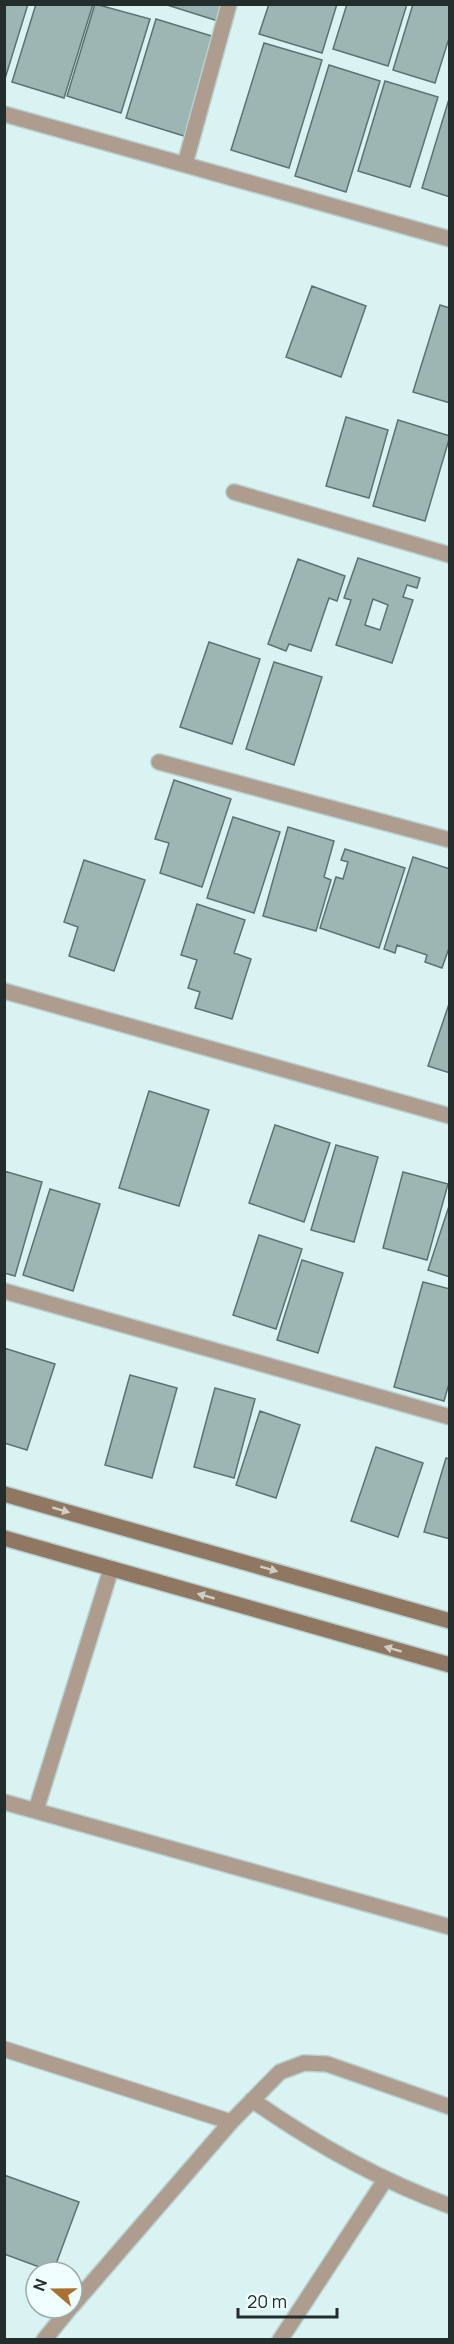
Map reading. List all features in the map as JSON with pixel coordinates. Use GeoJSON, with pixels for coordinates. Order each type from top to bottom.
{"type":"FeatureCollection","features":[{"type":"Feature","properties":{"kind":"street"},"geometry":{"type":"LineString","coordinates":[[185,164],[229,4]]}},
{"type":"Feature","properties":{"kind":"street"},"geometry":{"type":"LineString","coordinates":[[4,114],[450,239]]}},
{"type":"Feature","properties":{"kind":"street"},"geometry":{"type":"LineString","coordinates":[[234,492],[450,555]]}},
{"type":"Feature","properties":{"kind":"street"},"geometry":{"type":"LineString","coordinates":[[159,762],[450,840]]}},
{"type":"Feature","properties":{"kind":"street"},"geometry":{"type":"LineString","coordinates":[[4,991],[450,1116]]}},
{"type":"Feature","properties":{"kind":"street"},"geometry":{"type":"LineString","coordinates":[[4,1291],[450,1417]]}},
{"type":"Feature","properties":{"kind":"street"},"geometry":{"type":"LineString","coordinates":[[4,1494],[450,1620]]}},
{"type":"Feature","properties":{"kind":"street"},"geometry":{"type":"LineString","coordinates":[[4,1538],[450,1665]]}},
{"type":"Feature","properties":{"kind":"street"},"geometry":{"type":"LineString","coordinates":[[36,1810],[111,1569]]}},
{"type":"Feature","properties":{"kind":"street"},"geometry":{"type":"LineString","coordinates":[[4,1802],[450,1927]]}},
{"type":"Feature","properties":{"kind":"street"},"geometry":{"type":"LineString","coordinates":[[4,2049],[231,2122]]}},
{"type":"Feature","properties":{"kind":"street"},"geometry":{"type":"LineString","coordinates":[[84,2292],[231,2122],[280,2072],[304,2063],[327,2064],[450,2107]]}},
{"type":"Feature","properties":{"kind":"street"},"geometry":{"type":"LineString","coordinates":[[252,2100],[327,2150],[386,2180],[450,2206]]}},
{"type":"Feature","properties":{"kind":"street"},"geometry":{"type":"LineString","coordinates":[[280,2340],[386,2180]]}},
{"type":"Feature","properties":{"kind":"street"},"geometry":{"type":"LineString","coordinates":[[44,2340],[60,2320]]}},
{"type":"Feature","properties":{"kind":"building"},"geometry":{"type":"Polygon","coordinates":[[[4,4],[28,4],[4,82],[4,4]]]}},
{"type":"Feature","properties":{"kind":"building"},"geometry":{"type":"Polygon","coordinates":[[[36,4],[93,4],[64,98],[12,82],[36,4]]]}},
{"type":"Feature","properties":{"kind":"building"},"geometry":{"type":"Polygon","coordinates":[[[95,4],[150,19],[121,113],[67,96],[95,4]]]}},
{"type":"Feature","properties":{"kind":"building"},"geometry":{"type":"Polygon","coordinates":[[[164,4],[223,4],[218,21],[164,4]]]}},
{"type":"Feature","properties":{"kind":"building"},"geometry":{"type":"Polygon","coordinates":[[[269,4],[337,4],[322,53],[259,34],[269,4]]]}},
{"type":"Feature","properties":{"kind":"building"},"geometry":{"type":"Polygon","coordinates":[[[347,4],[407,4],[388,66],[333,49],[347,4]]]}},
{"type":"Feature","properties":{"kind":"building"},"geometry":{"type":"Polygon","coordinates":[[[413,4],[450,4],[450,35],[435,83],[393,70],[413,4]]]}},
{"type":"Feature","properties":{"kind":"building"},"geometry":{"type":"Polygon","coordinates":[[[156,19],[215,37],[184,136],[126,118],[156,19]]]}},
{"type":"Feature","properties":{"kind":"building"},"geometry":{"type":"Polygon","coordinates":[[[264,43],[322,60],[289,168],[231,150],[264,43]]]}},
{"type":"Feature","properties":{"kind":"building"},"geometry":{"type":"Polygon","coordinates":[[[329,65],[380,81],[346,192],[295,176],[329,65]]]}},
{"type":"Feature","properties":{"kind":"building"},"geometry":{"type":"Polygon","coordinates":[[[385,81],[438,97],[410,187],[358,171],[385,81]]]}},
{"type":"Feature","properties":{"kind":"building"},"geometry":{"type":"Polygon","coordinates":[[[450,99],[450,197],[422,188],[450,99]]]}},
{"type":"Feature","properties":{"kind":"building"},"geometry":{"type":"Polygon","coordinates":[[[312,286],[366,306],[341,377],[286,357],[312,286]]]}},
{"type":"Feature","properties":{"kind":"building"},"geometry":{"type":"Polygon","coordinates":[[[440,305],[450,308],[450,403],[413,392],[440,305]]]}},
{"type":"Feature","properties":{"kind":"building"},"geometry":{"type":"Polygon","coordinates":[[[346,417],[388,430],[369,498],[326,486],[346,417]]]}},
{"type":"Feature","properties":{"kind":"building"},"geometry":{"type":"Polygon","coordinates":[[[398,420],[450,436],[425,521],[373,506],[398,420]]]}},
{"type":"Feature","properties":{"kind":"building"},"geometry":{"type":"Polygon","coordinates":[[[358,558],[420,578],[417,588],[407,585],[403,597],[413,600],[392,663],[336,645],[351,600],[344,598],[358,558]],[[373,599],[365,625],[380,630],[388,605],[373,599]]]}},
{"type":"Feature","properties":{"kind":"building"},"geometry":{"type":"Polygon","coordinates":[[[298,559],[345,576],[337,601],[329,598],[311,651],[289,644],[286,651],[268,644],[298,559]]]}},
{"type":"Feature","properties":{"kind":"building"},"geometry":{"type":"Polygon","coordinates":[[[209,642],[260,659],[232,744],[180,727],[209,642]]]}},
{"type":"Feature","properties":{"kind":"building"},"geometry":{"type":"Polygon","coordinates":[[[274,662],[322,677],[294,765],[246,749],[274,662]]]}},
{"type":"Feature","properties":{"kind":"building"},"geometry":{"type":"Polygon","coordinates":[[[174,780],[231,799],[202,887],[160,873],[169,843],[155,839],[174,780]]]}},
{"type":"Feature","properties":{"kind":"building"},"geometry":{"type":"Polygon","coordinates":[[[233,817],[280,832],[254,913],[207,898],[233,817]]]}},
{"type":"Feature","properties":{"kind":"building"},"geometry":{"type":"Polygon","coordinates":[[[288,827],[334,841],[324,877],[331,880],[316,931],[263,916],[288,827]]]}},
{"type":"Feature","properties":{"kind":"building"},"geometry":{"type":"Polygon","coordinates":[[[345,849],[405,868],[379,948],[320,928],[336,877],[343,879],[348,862],[341,860],[345,849]]]}},
{"type":"Feature","properties":{"kind":"building"},"geometry":{"type":"Polygon","coordinates":[[[413,857],[450,869],[450,945],[442,968],[425,962],[427,955],[397,945],[395,953],[384,949],[413,857]]]}},
{"type":"Feature","properties":{"kind":"building"},"geometry":{"type":"Polygon","coordinates":[[[84,860],[145,880],[114,971],[69,956],[78,927],[64,922],[84,860]]]}},
{"type":"Feature","properties":{"kind":"building"},"geometry":{"type":"Polygon","coordinates":[[[197,904],[245,920],[234,953],[251,959],[232,1019],[195,1008],[200,992],[188,988],[197,960],[181,955],[197,904]]]}},
{"type":"Feature","properties":{"kind":"building"},"geometry":{"type":"Polygon","coordinates":[[[450,1001],[450,1073],[428,1066],[450,1001]]]}},
{"type":"Feature","properties":{"kind":"building"},"geometry":{"type":"Polygon","coordinates":[[[149,1091],[209,1110],[179,1206],[119,1188],[149,1091]]]}},
{"type":"Feature","properties":{"kind":"building"},"geometry":{"type":"Polygon","coordinates":[[[275,1125],[330,1143],[304,1222],[249,1203],[275,1125]]]}},
{"type":"Feature","properties":{"kind":"building"},"geometry":{"type":"Polygon","coordinates":[[[336,1145],[378,1157],[354,1242],[311,1230],[336,1145]]]}},
{"type":"Feature","properties":{"kind":"building"},"geometry":{"type":"Polygon","coordinates":[[[4,1171],[42,1182],[15,1276],[4,1273],[4,1171]]]}},
{"type":"Feature","properties":{"kind":"building"},"geometry":{"type":"Polygon","coordinates":[[[403,1172],[448,1184],[427,1260],[383,1248],[403,1172]]]}},
{"type":"Feature","properties":{"kind":"building"},"geometry":{"type":"Polygon","coordinates":[[[50,1189],[100,1204],[73,1291],[23,1275],[50,1189]]]}},
{"type":"Feature","properties":{"kind":"building"},"geometry":{"type":"Polygon","coordinates":[[[450,1203],[450,1277],[428,1270],[450,1203]]]}},
{"type":"Feature","properties":{"kind":"building"},"geometry":{"type":"Polygon","coordinates":[[[259,1235],[302,1249],[276,1329],[233,1315],[259,1235]]]}},
{"type":"Feature","properties":{"kind":"building"},"geometry":{"type":"Polygon","coordinates":[[[302,1260],[343,1273],[318,1353],[277,1340],[302,1260]]]}},
{"type":"Feature","properties":{"kind":"building"},"geometry":{"type":"Polygon","coordinates":[[[423,1282],[450,1289],[450,1380],[444,1401],[394,1387],[423,1282]]]}},
{"type":"Feature","properties":{"kind":"building"},"geometry":{"type":"Polygon","coordinates":[[[4,1348],[55,1364],[27,1450],[4,1443],[4,1348]]]}},
{"type":"Feature","properties":{"kind":"building"},"geometry":{"type":"Polygon","coordinates":[[[130,1375],[177,1388],[152,1478],[105,1465],[130,1375]]]}},
{"type":"Feature","properties":{"kind":"building"},"geometry":{"type":"Polygon","coordinates":[[[215,1388],[255,1399],[234,1478],[194,1467],[215,1388]]]}},
{"type":"Feature","properties":{"kind":"building"},"geometry":{"type":"Polygon","coordinates":[[[260,1411],[300,1425],[276,1498],[236,1485],[260,1411]]]}},
{"type":"Feature","properties":{"kind":"building"},"geometry":{"type":"Polygon","coordinates":[[[376,1447],[423,1463],[398,1537],[351,1521],[376,1447]]]}},
{"type":"Feature","properties":{"kind":"building"},"geometry":{"type":"Polygon","coordinates":[[[446,1458],[450,1459],[450,1539],[424,1532],[446,1458]]]}},
{"type":"Feature","properties":{"kind":"building"},"geometry":{"type":"Polygon","coordinates":[[[4,2175],[79,2202],[57,2260],[24,2261],[4,2254],[4,2175]]]}}]}
